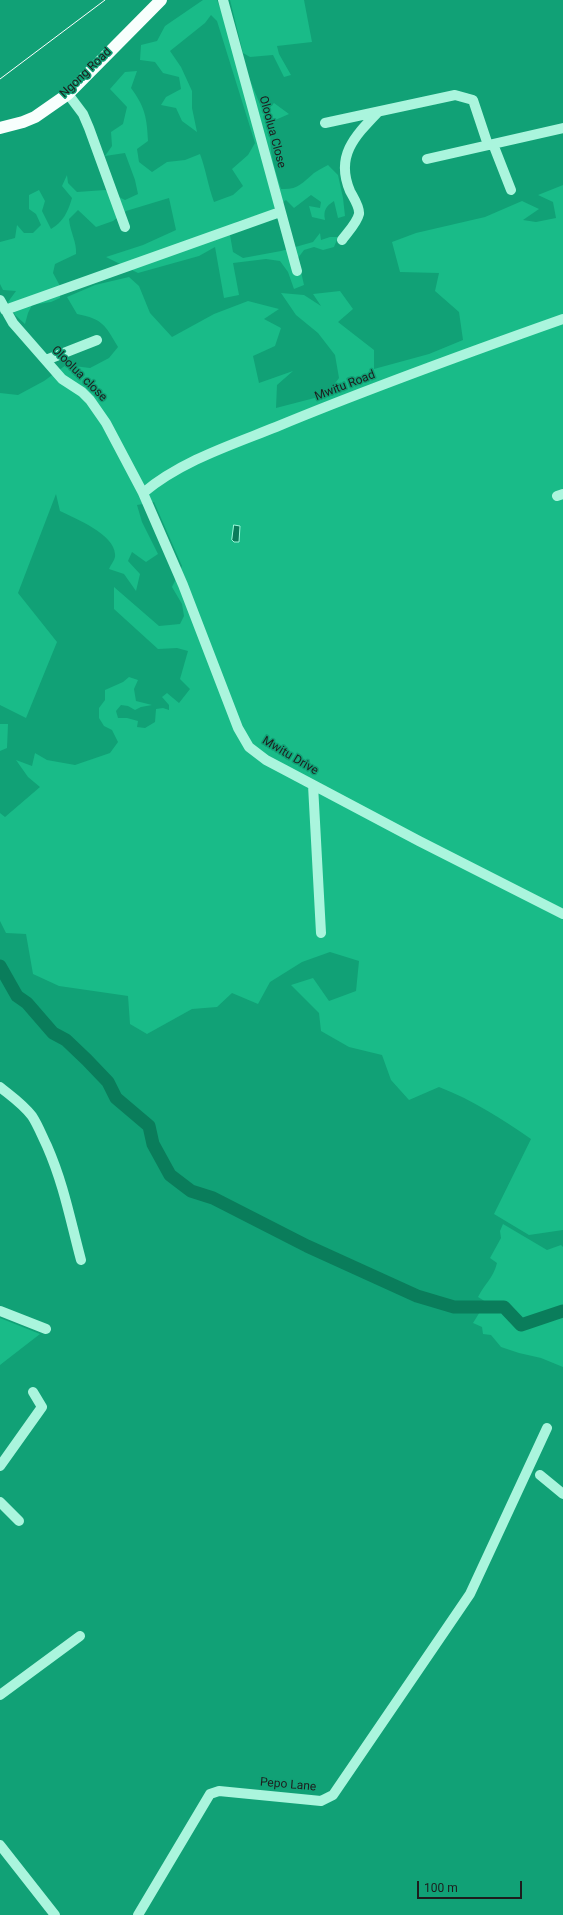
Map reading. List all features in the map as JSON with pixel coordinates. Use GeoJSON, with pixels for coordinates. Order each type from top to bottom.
{"type":"FeatureCollection","features":[{"type":"Feature","properties":{"kind":"main road","name":"Ngong Road"},"geometry":{"type":"LineString","coordinates":[[0,128],[35,117],[68,94],[159,1]]}},
{"type":"Feature","properties":{"kind":"street","name":"Oloolua Close"},"geometry":{"type":"LineString","coordinates":[[223,0],[297,271]]}},
{"type":"Feature","properties":{"kind":"street"},"geometry":{"type":"LineString","coordinates":[[68,94],[82,114],[89,128],[125,227]]}},
{"type":"Feature","properties":{"kind":"street"},"geometry":{"type":"LineString","coordinates":[[324,123],[455,95],[473,100],[490,145],[511,190]]}},
{"type":"Feature","properties":{"kind":"street"},"geometry":{"type":"LineString","coordinates":[[342,240],[359,214],[359,209],[346,183],[345,166],[348,154],[355,136],[378,112]]}},
{"type":"Feature","properties":{"kind":"street"},"geometry":{"type":"LineString","coordinates":[[427,159],[563,128]]}},
{"type":"Feature","properties":{"kind":"street"},"geometry":{"type":"LineString","coordinates":[[2,303],[280,212]]}},
{"type":"Feature","properties":{"kind":"street","name":"Oloolua close"},"geometry":{"type":"LineString","coordinates":[[2,303],[13,323],[62,379],[82,392],[97,409],[144,493]]}},
{"type":"Feature","properties":{"kind":"street","name":"Mwitu Road"},"geometry":{"type":"LineString","coordinates":[[144,493],[162,479],[202,457],[333,403],[563,319]]}},
{"type":"Feature","properties":{"kind":"street"},"geometry":{"type":"LineString","coordinates":[[46,360],[97,340]]}},
{"type":"Feature","properties":{"kind":"street","name":"Mwitu Drive"},"geometry":{"type":"LineString","coordinates":[[144,493],[183,585],[238,728],[249,746],[266,760],[563,914]]}},
{"type":"Feature","properties":{"kind":"street"},"geometry":{"type":"LineString","coordinates":[[313,785],[321,933]]}},
{"type":"Feature","properties":{"kind":"street"},"geometry":{"type":"LineString","coordinates":[[0,1087],[22,1105],[32,1116],[38,1127],[58,1171],[81,1260]]}},
{"type":"Feature","properties":{"kind":"street"},"geometry":{"type":"LineString","coordinates":[[0,1311],[46,1330]]}},
{"type":"Feature","properties":{"kind":"street"},"geometry":{"type":"LineString","coordinates":[[0,1466],[41,1409],[42,1405],[33,1392]]}},
{"type":"Feature","properties":{"kind":"street","name":"Pepo Lane"},"geometry":{"type":"LineString","coordinates":[[138,1915],[210,1794],[219,1791],[321,1801],[332,1796],[470,1594],[547,1428]]}},
{"type":"Feature","properties":{"kind":"street"},"geometry":{"type":"LineString","coordinates":[[540,1475],[563,1494]]}},
{"type":"Feature","properties":{"kind":"street"},"geometry":{"type":"LineString","coordinates":[[0,1502],[19,1521]]}},
{"type":"Feature","properties":{"kind":"street"},"geometry":{"type":"LineString","coordinates":[[0,1695],[80,1636]]}},
{"type":"Feature","properties":{"kind":"street"},"geometry":{"type":"LineString","coordinates":[[0,1845],[55,1915]]}},
{"type":"Feature","properties":{"kind":"shaded area"},"geometry":{"type":"Polygon","coordinates":[[[203,0],[217,0],[264,114],[274,103],[289,114],[273,121],[270,139],[272,155],[281,189],[296,187],[328,165],[338,175],[343,198],[345,216],[338,218],[334,201],[326,209],[324,214],[325,220],[312,217],[309,206],[320,208],[321,202],[311,195],[294,208],[286,200],[271,211],[236,222],[230,235],[233,252],[243,258],[281,251],[313,242],[320,233],[321,240],[330,237],[338,237],[334,247],[323,250],[314,247],[304,250],[298,258],[304,285],[294,289],[288,272],[280,261],[266,259],[233,263],[239,295],[224,298],[215,247],[199,256],[138,273],[106,257],[143,245],[176,230],[169,198],[126,211],[113,221],[96,227],[78,210],[69,219],[76,254],[55,264],[53,273],[60,286],[60,298],[51,302],[32,305],[25,324],[15,315],[8,302],[16,291],[3,290],[0,284],[0,242],[15,238],[17,225],[24,233],[33,233],[41,225],[36,214],[29,209],[29,195],[39,190],[45,201],[42,211],[51,229],[59,223],[64,216],[69,208],[72,198],[62,186],[67,175],[68,183],[77,192],[105,190],[125,200],[138,194],[135,180],[125,153],[105,156],[112,146],[111,132],[123,124],[127,107],[110,89],[125,72],[137,71],[131,88],[142,107],[146,119],[148,141],[137,149],[139,162],[152,172],[167,162],[185,160],[200,154],[214,202],[233,195],[243,186],[232,169],[248,155],[255,143],[217,21],[211,15],[205,23],[170,51],[181,67],[192,91],[192,108],[197,132],[182,121],[176,108],[161,105],[166,97],[181,89],[179,77],[163,73],[155,62],[140,60],[141,45],[157,41],[165,26],[203,0]]]}},
{"type":"Feature","properties":{"kind":"shaded area"},"geometry":{"type":"Polygon","coordinates":[[[230,0],[304,0],[312,42],[277,46],[279,54],[291,75],[284,77],[273,55],[250,57],[243,53],[230,0]]]}},
{"type":"Feature","properties":{"kind":"shaded area"},"geometry":{"type":"Polygon","coordinates":[[[563,185],[563,1230],[529,1235],[494,1214],[531,1139],[487,1110],[439,1087],[409,1100],[391,1080],[382,1055],[349,1047],[321,1031],[319,1013],[291,985],[313,978],[329,1001],[356,991],[359,961],[330,952],[302,962],[270,982],[258,1004],[232,993],[217,1007],[192,1009],[147,1034],[130,1024],[128,996],[59,986],[33,974],[26,934],[6,933],[0,921],[0,813],[5,817],[40,787],[28,777],[16,760],[32,766],[35,753],[47,760],[75,765],[110,753],[118,742],[112,730],[104,726],[99,718],[99,708],[105,700],[105,690],[123,682],[129,677],[138,680],[134,689],[136,701],[152,705],[135,710],[128,706],[121,705],[116,711],[118,718],[127,718],[138,721],[137,727],[145,728],[155,722],[156,709],[163,708],[169,710],[169,705],[162,697],[167,693],[179,703],[190,689],[180,679],[188,651],[177,648],[158,649],[114,609],[114,587],[159,626],[180,624],[184,616],[182,604],[172,587],[182,566],[154,502],[137,505],[142,522],[158,554],[146,562],[132,552],[128,561],[140,574],[136,591],[124,574],[109,569],[114,560],[115,554],[113,547],[108,540],[93,528],[60,511],[56,494],[18,593],[57,642],[26,718],[0,705],[0,393],[18,395],[44,381],[66,365],[90,368],[109,358],[118,347],[110,333],[102,324],[93,318],[77,314],[67,297],[95,285],[129,277],[139,286],[150,313],[172,337],[214,314],[248,301],[279,309],[264,319],[281,328],[275,346],[253,356],[259,383],[293,371],[277,385],[276,408],[326,395],[339,378],[335,355],[318,333],[296,315],[281,293],[304,295],[321,306],[313,294],[340,291],[353,309],[338,322],[374,350],[374,369],[429,354],[463,340],[459,312],[435,291],[439,273],[400,272],[392,242],[416,233],[485,217],[522,201],[539,209],[523,220],[536,222],[556,218],[553,202],[538,195],[563,185]]]}},
{"type":"Feature","properties":{"kind":"shaded area"},"geometry":{"type":"Polygon","coordinates":[[[234,525],[240,526],[239,542],[234,542],[232,540],[234,525]]]}},
{"type":"Feature","properties":{"kind":"shaded area"},"geometry":{"type":"Polygon","coordinates":[[[0,724],[8,724],[7,748],[0,751],[0,724]]]}},
{"type":"Feature","properties":{"kind":"shaded area"},"geometry":{"type":"Polygon","coordinates":[[[503,1224],[547,1250],[561,1245],[563,1247],[563,1367],[541,1358],[501,1347],[491,1335],[483,1334],[482,1327],[473,1323],[486,1302],[478,1297],[491,1277],[497,1263],[490,1258],[501,1238],[500,1231],[503,1224]]]}},
{"type":"Feature","properties":{"kind":"shaded area"},"geometry":{"type":"Polygon","coordinates":[[[0,1318],[40,1334],[0,1365],[0,1318]]]}},
{"type":"Feature","properties":{"kind":"waterway"},"geometry":{"type":"LineString","coordinates":[[0,966],[17,996],[27,1003],[53,1033],[66,1040],[87,1060],[108,1082],[116,1098],[149,1126],[153,1144],[170,1175],[191,1191],[213,1198],[307,1246],[417,1296],[454,1307],[504,1307],[521,1325],[563,1311]]}},
{"type":"Feature","properties":{"kind":"tram line"},"geometry":{"type":"LineString","coordinates":[[0,79],[105,0]]}}]}
